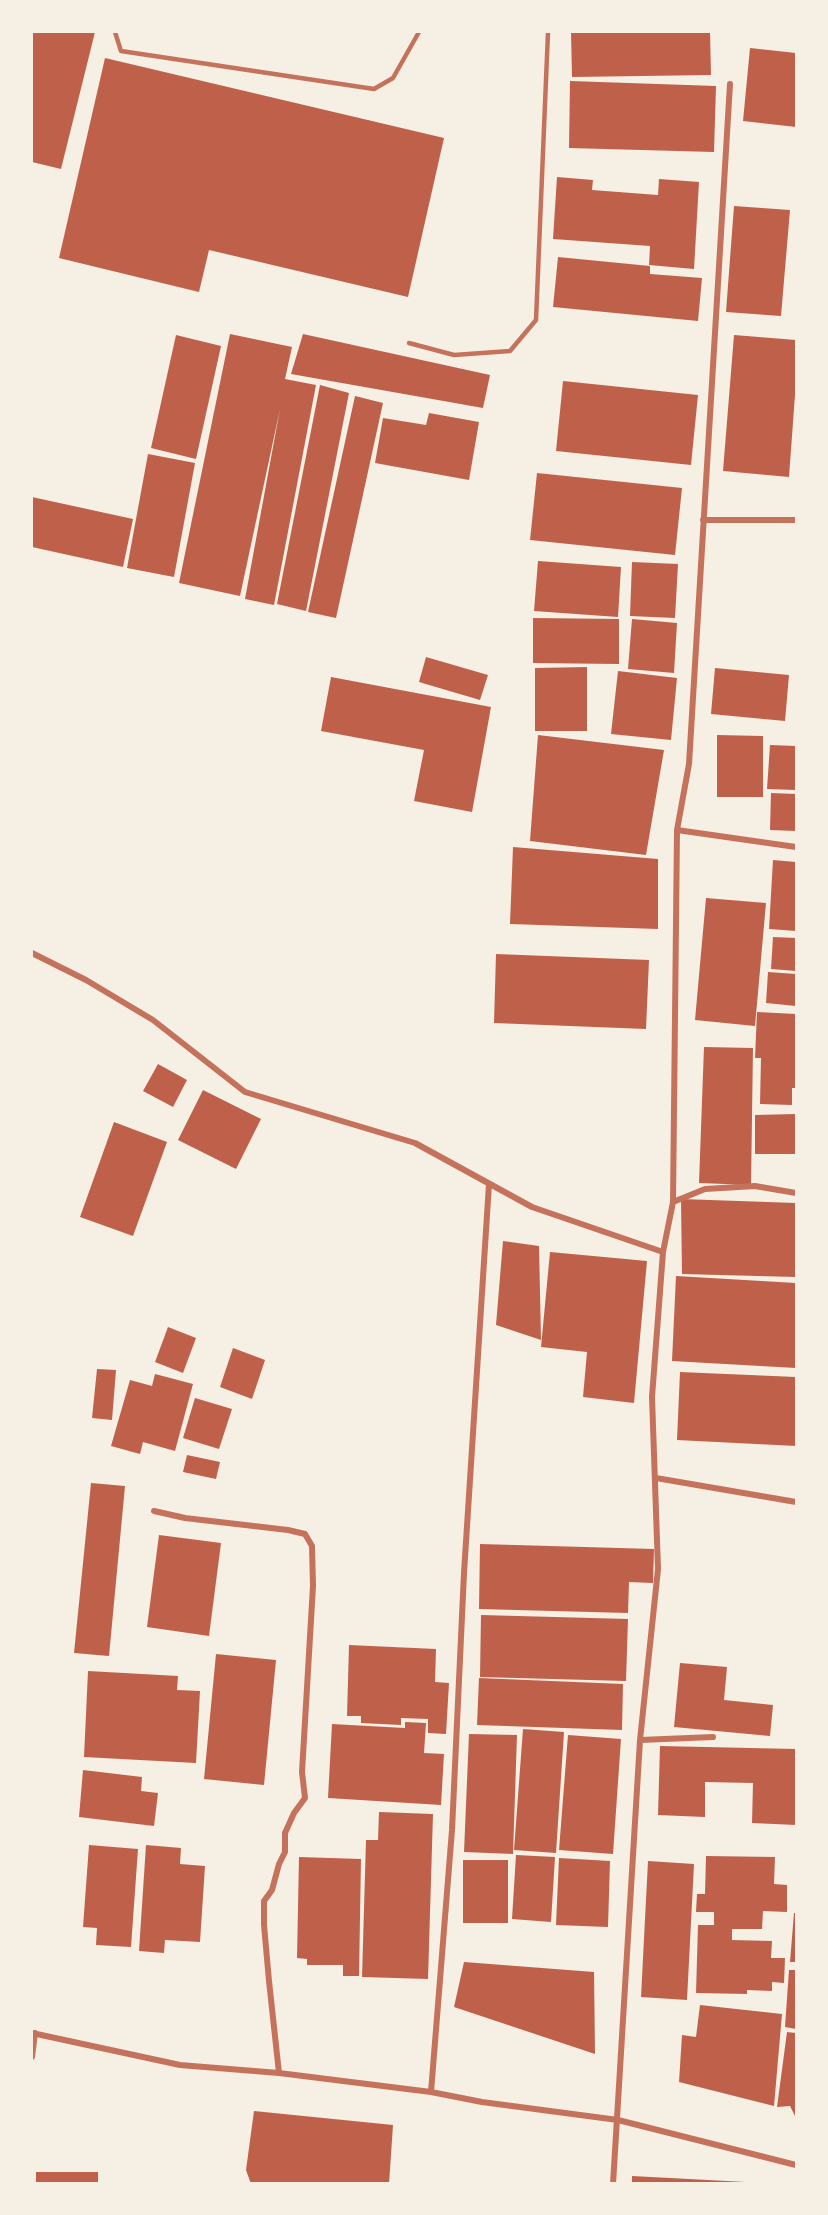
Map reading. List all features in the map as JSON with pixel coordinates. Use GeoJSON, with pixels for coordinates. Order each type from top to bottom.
{"type":"FeatureCollection","features":[{"type":"Feature","properties":{"kind":"street"},"geometry":{"type":"LineString","coordinates":[[613,2184],[640,1740],[658,1569],[652,1397],[663,1252],[673,1202],[677,830],[689,764],[730,84]]}},
{"type":"Feature","properties":{"kind":"street"},"geometry":{"type":"LineString","coordinates":[[703,520],[796,520]]}},
{"type":"Feature","properties":{"kind":"street"},"geometry":{"type":"LineString","coordinates":[[677,830],[796,847]]}},
{"type":"Feature","properties":{"kind":"street"},"geometry":{"type":"LineString","coordinates":[[32,953],[86,980],[153,1020],[245,1092],[415,1143],[532,1207],[663,1252]]}},
{"type":"Feature","properties":{"kind":"street"},"geometry":{"type":"LineString","coordinates":[[431,2092],[452,1830],[464,1573],[489,1184]]}},
{"type":"Feature","properties":{"kind":"street"},"geometry":{"type":"LineString","coordinates":[[673,1202],[705,1189],[755,1186],[796,1193]]}},
{"type":"Feature","properties":{"kind":"street"},"geometry":{"type":"LineString","coordinates":[[656,1478],[796,1502]]}},
{"type":"Feature","properties":{"kind":"street"},"geometry":{"type":"LineString","coordinates":[[154,1511],[185,1518],[288,1530],[305,1534],[312,1545],[313,1586],[302,1772],[305,1798],[294,1813],[285,1833],[285,1852],[272,1890],[264,1901],[266,1947],[279,2073]]}},
{"type":"Feature","properties":{"kind":"street"},"geometry":{"type":"LineString","coordinates":[[640,1740],[713,1737]]}},
{"type":"Feature","properties":{"kind":"street"},"geometry":{"type":"LineString","coordinates":[[32,2057],[33,2033],[180,2065],[279,2073],[431,2092],[482,2102],[618,2120],[796,2165]]}},
{"type":"Feature","properties":{"kind":"lane"},"geometry":{"type":"LineString","coordinates":[[115,32],[121,51],[374,89],[393,78],[419,32]]}},
{"type":"Feature","properties":{"kind":"lane"},"geometry":{"type":"LineString","coordinates":[[409,344],[454,355],[510,351],[536,320],[548,32]]}},
{"type":"Feature","properties":{"kind":"building"},"geometry":{"type":"Polygon","coordinates":[[[32,32],[95,32],[61,169],[32,162],[32,32]]]}},
{"type":"Feature","properties":{"kind":"building"},"geometry":{"type":"Polygon","coordinates":[[[571,32],[710,32],[711,75],[572,77],[571,32]]]}},
{"type":"Feature","properties":{"kind":"building"},"geometry":{"type":"Polygon","coordinates":[[[750,48],[796,53],[796,127],[743,121],[750,48]]]}},
{"type":"Feature","properties":{"kind":"building"},"geometry":{"type":"Polygon","coordinates":[[[105,58],[444,138],[408,297],[209,250],[199,292],[59,258],[105,58]]]}},
{"type":"Feature","properties":{"kind":"building"},"geometry":{"type":"Polygon","coordinates":[[[570,81],[716,86],[714,152],[569,148],[570,81]]]}},
{"type":"Feature","properties":{"kind":"building"},"geometry":{"type":"Polygon","coordinates":[[[557,177],[593,180],[592,190],[658,195],[659,179],[699,182],[694,269],[649,265],[650,246],[553,239],[557,177]]]}},
{"type":"Feature","properties":{"kind":"building"},"geometry":{"type":"Polygon","coordinates":[[[734,206],[790,210],[781,316],[726,312],[734,206]]]}},
{"type":"Feature","properties":{"kind":"building"},"geometry":{"type":"Polygon","coordinates":[[[558,257],[650,266],[650,274],[702,278],[698,321],[553,307],[558,257]]]}},
{"type":"Feature","properties":{"kind":"building"},"geometry":{"type":"Polygon","coordinates":[[[230,334],[292,347],[285,379],[316,385],[274,605],[245,599],[280,409],[240,596],[179,583],[230,334]]]}},
{"type":"Feature","properties":{"kind":"building"},"geometry":{"type":"Polygon","coordinates":[[[303,334],[490,375],[483,408],[291,374],[303,334]]]}},
{"type":"Feature","properties":{"kind":"building"},"geometry":{"type":"Polygon","coordinates":[[[176,335],[221,346],[196,459],[151,448],[176,335]]]}},
{"type":"Feature","properties":{"kind":"building"},"geometry":{"type":"Polygon","coordinates":[[[734,335],[796,340],[796,381],[789,477],[723,471],[734,335]]]}},
{"type":"Feature","properties":{"kind":"building"},"geometry":{"type":"Polygon","coordinates":[[[563,381],[698,395],[691,465],[556,451],[563,381]]]}},
{"type":"Feature","properties":{"kind":"building"},"geometry":{"type":"Polygon","coordinates":[[[320,385],[349,393],[306,611],[277,604],[320,385]]]}},
{"type":"Feature","properties":{"kind":"building"},"geometry":{"type":"Polygon","coordinates":[[[355,396],[383,403],[336,618],[308,612],[355,396]]]}},
{"type":"Feature","properties":{"kind":"building"},"geometry":{"type":"Polygon","coordinates":[[[429,413],[479,422],[469,480],[375,463],[383,418],[426,425],[429,413]]]}},
{"type":"Feature","properties":{"kind":"building"},"geometry":{"type":"Polygon","coordinates":[[[148,454],[195,463],[174,577],[127,568],[148,454]]]}},
{"type":"Feature","properties":{"kind":"building"},"geometry":{"type":"Polygon","coordinates":[[[537,473],[682,488],[675,555],[530,540],[537,473]]]}},
{"type":"Feature","properties":{"kind":"building"},"geometry":{"type":"Polygon","coordinates":[[[32,497],[133,519],[123,567],[32,547],[32,497]]]}},
{"type":"Feature","properties":{"kind":"building"},"geometry":{"type":"Polygon","coordinates":[[[538,561],[621,567],[618,617],[534,611],[538,561]]]}},
{"type":"Feature","properties":{"kind":"building"},"geometry":{"type":"Polygon","coordinates":[[[632,562],[678,564],[675,618],[630,616],[632,562]]]}},
{"type":"Feature","properties":{"kind":"building"},"geometry":{"type":"Polygon","coordinates":[[[533,618],[619,619],[619,664],[533,663],[533,618]]]}},
{"type":"Feature","properties":{"kind":"building"},"geometry":{"type":"Polygon","coordinates":[[[632,619],[677,623],[674,673],[628,669],[632,619]]]}},
{"type":"Feature","properties":{"kind":"building"},"geometry":{"type":"Polygon","coordinates":[[[426,657],[488,675],[480,700],[419,682],[426,657]]]}},
{"type":"Feature","properties":{"kind":"building"},"geometry":{"type":"Polygon","coordinates":[[[587,667],[587,731],[535,731],[535,668],[587,667]]]}},
{"type":"Feature","properties":{"kind":"building"},"geometry":{"type":"Polygon","coordinates":[[[715,668],[789,675],[785,721],[711,714],[715,668]]]}},
{"type":"Feature","properties":{"kind":"building"},"geometry":{"type":"Polygon","coordinates":[[[618,671],[677,678],[671,740],[611,734],[618,671]]]}},
{"type":"Feature","properties":{"kind":"building"},"geometry":{"type":"Polygon","coordinates":[[[331,677],[491,707],[472,812],[414,801],[424,750],[321,731],[331,677]]]}},
{"type":"Feature","properties":{"kind":"building"},"geometry":{"type":"Polygon","coordinates":[[[538,735],[664,750],[646,855],[530,841],[538,735]]]}},
{"type":"Feature","properties":{"kind":"building"},"geometry":{"type":"Polygon","coordinates":[[[717,735],[763,736],[763,797],[717,797],[717,735]]]}},
{"type":"Feature","properties":{"kind":"building"},"geometry":{"type":"Polygon","coordinates":[[[770,745],[796,746],[796,790],[767,789],[770,745]]]}},
{"type":"Feature","properties":{"kind":"building"},"geometry":{"type":"Polygon","coordinates":[[[771,793],[796,794],[796,831],[770,830],[771,793]]]}},
{"type":"Feature","properties":{"kind":"building"},"geometry":{"type":"Polygon","coordinates":[[[513,847],[658,859],[658,929],[510,924],[513,847]]]}},
{"type":"Feature","properties":{"kind":"building"},"geometry":{"type":"Polygon","coordinates":[[[773,860],[796,862],[796,931],[769,929],[773,860]]]}},
{"type":"Feature","properties":{"kind":"building"},"geometry":{"type":"Polygon","coordinates":[[[706,898],[766,903],[755,1026],[695,1020],[706,898]]]}},
{"type":"Feature","properties":{"kind":"building"},"geometry":{"type":"Polygon","coordinates":[[[773,937],[796,938],[796,971],[771,969],[773,937]]]}},
{"type":"Feature","properties":{"kind":"building"},"geometry":{"type":"Polygon","coordinates":[[[496,954],[649,960],[646,1029],[494,1023],[496,954]]]}},
{"type":"Feature","properties":{"kind":"building"},"geometry":{"type":"Polygon","coordinates":[[[768,972],[796,974],[796,1006],[766,1003],[768,972]]]}},
{"type":"Feature","properties":{"kind":"building"},"geometry":{"type":"Polygon","coordinates":[[[757,1012],[796,1014],[796,1088],[792,1088],[792,1105],[760,1104],[761,1058],[755,1058],[757,1012]]]}},
{"type":"Feature","properties":{"kind":"building"},"geometry":{"type":"Polygon","coordinates":[[[704,1047],[753,1048],[751,1185],[699,1183],[704,1047]]]}},
{"type":"Feature","properties":{"kind":"building"},"geometry":{"type":"Polygon","coordinates":[[[158,1064],[187,1080],[173,1107],[143,1091],[158,1064]]]}},
{"type":"Feature","properties":{"kind":"building"},"geometry":{"type":"Polygon","coordinates":[[[203,1090],[261,1119],[236,1169],[178,1140],[203,1090]]]}},
{"type":"Feature","properties":{"kind":"building"},"geometry":{"type":"Polygon","coordinates":[[[796,1114],[796,1154],[755,1154],[755,1115],[796,1114]]]}},
{"type":"Feature","properties":{"kind":"building"},"geometry":{"type":"Polygon","coordinates":[[[114,1122],[167,1142],[133,1236],[80,1217],[114,1122]]]}},
{"type":"Feature","properties":{"kind":"building"},"geometry":{"type":"Polygon","coordinates":[[[681,1199],[796,1203],[796,1277],[682,1274],[681,1199]]]}},
{"type":"Feature","properties":{"kind":"building"},"geometry":{"type":"Polygon","coordinates":[[[503,1241],[539,1246],[541,1340],[496,1325],[503,1241]]]}},
{"type":"Feature","properties":{"kind":"building"},"geometry":{"type":"Polygon","coordinates":[[[550,1252],[647,1261],[634,1403],[583,1397],[587,1352],[541,1347],[550,1252]]]}},
{"type":"Feature","properties":{"kind":"building"},"geometry":{"type":"Polygon","coordinates":[[[676,1276],[796,1283],[796,1368],[672,1361],[676,1276]]]}},
{"type":"Feature","properties":{"kind":"building"},"geometry":{"type":"Polygon","coordinates":[[[168,1327],[196,1338],[183,1373],[155,1362],[168,1327]]]}},
{"type":"Feature","properties":{"kind":"building"},"geometry":{"type":"Polygon","coordinates":[[[233,1348],[265,1360],[252,1399],[220,1387],[233,1348]]]}},
{"type":"Feature","properties":{"kind":"building"},"geometry":{"type":"Polygon","coordinates":[[[97,1369],[116,1370],[112,1420],[92,1418],[97,1369]]]}},
{"type":"Feature","properties":{"kind":"building"},"geometry":{"type":"Polygon","coordinates":[[[680,1372],[796,1377],[796,1446],[677,1440],[680,1372]]]}},
{"type":"Feature","properties":{"kind":"building"},"geometry":{"type":"Polygon","coordinates":[[[155,1374],[193,1384],[175,1451],[143,1442],[140,1454],[111,1446],[130,1380],[152,1386],[155,1374]]]}},
{"type":"Feature","properties":{"kind":"building"},"geometry":{"type":"Polygon","coordinates":[[[195,1398],[232,1409],[219,1449],[183,1438],[195,1398]]]}},
{"type":"Feature","properties":{"kind":"building"},"geometry":{"type":"Polygon","coordinates":[[[187,1455],[220,1462],[216,1479],[183,1472],[187,1455]]]}},
{"type":"Feature","properties":{"kind":"building"},"geometry":{"type":"Polygon","coordinates":[[[91,1483],[125,1486],[109,1656],[74,1653],[91,1483]]]}},
{"type":"Feature","properties":{"kind":"building"},"geometry":{"type":"Polygon","coordinates":[[[159,1535],[221,1543],[209,1636],[147,1627],[159,1535]]]}},
{"type":"Feature","properties":{"kind":"building"},"geometry":{"type":"Polygon","coordinates":[[[480,1544],[654,1549],[653,1583],[629,1582],[628,1613],[479,1609],[480,1544]]]}},
{"type":"Feature","properties":{"kind":"building"},"geometry":{"type":"Polygon","coordinates":[[[481,1615],[628,1619],[626,1681],[480,1677],[481,1615]]]}},
{"type":"Feature","properties":{"kind":"building"},"geometry":{"type":"Polygon","coordinates":[[[349,1645],[436,1649],[435,1682],[449,1683],[446,1734],[428,1733],[428,1719],[401,1718],[401,1725],[361,1723],[361,1716],[347,1716],[349,1645]]]}},
{"type":"Feature","properties":{"kind":"building"},"geometry":{"type":"Polygon","coordinates":[[[216,1654],[276,1660],[264,1785],[204,1779],[216,1654]]]}},
{"type":"Feature","properties":{"kind":"building"},"geometry":{"type":"Polygon","coordinates":[[[680,1663],[727,1667],[724,1700],[773,1705],[770,1736],[674,1727],[680,1663]]]}},
{"type":"Feature","properties":{"kind":"building"},"geometry":{"type":"Polygon","coordinates":[[[88,1671],[178,1676],[177,1690],[200,1691],[196,1763],[84,1757],[88,1671]]]}},
{"type":"Feature","properties":{"kind":"building"},"geometry":{"type":"Polygon","coordinates":[[[479,1678],[623,1684],[622,1730],[477,1725],[479,1678]]]}},
{"type":"Feature","properties":{"kind":"building"},"geometry":{"type":"Polygon","coordinates":[[[405,1722],[426,1723],[424,1753],[444,1754],[441,1805],[328,1798],[332,1724],[405,1728],[405,1722]]]}},
{"type":"Feature","properties":{"kind":"building"},"geometry":{"type":"Polygon","coordinates":[[[523,1729],[564,1732],[556,1853],[514,1850],[523,1729]]]}},
{"type":"Feature","properties":{"kind":"building"},"geometry":{"type":"Polygon","coordinates":[[[469,1734],[517,1735],[513,1854],[464,1852],[469,1734]]]}},
{"type":"Feature","properties":{"kind":"building"},"geometry":{"type":"Polygon","coordinates":[[[568,1735],[621,1739],[613,1854],[559,1850],[568,1735]]]}},
{"type":"Feature","properties":{"kind":"building"},"geometry":{"type":"Polygon","coordinates":[[[660,1746],[796,1749],[796,1825],[752,1823],[753,1783],[705,1782],[705,1817],[658,1815],[660,1746]]]}},
{"type":"Feature","properties":{"kind":"building"},"geometry":{"type":"Polygon","coordinates":[[[83,1770],[142,1777],[141,1791],[158,1793],[154,1826],[79,1817],[83,1770]]]}},
{"type":"Feature","properties":{"kind":"building"},"geometry":{"type":"Polygon","coordinates":[[[379,1812],[433,1814],[428,1979],[362,1977],[366,1840],[378,1840],[379,1812]]]}},
{"type":"Feature","properties":{"kind":"building"},"geometry":{"type":"Polygon","coordinates":[[[89,1845],[138,1849],[131,1947],[96,1945],[97,1928],[83,1927],[89,1845]]]}},
{"type":"Feature","properties":{"kind":"building"},"geometry":{"type":"Polygon","coordinates":[[[146,1845],[181,1848],[180,1864],[205,1866],[200,1942],[165,1940],[164,1953],[139,1951],[146,1845]]]}},
{"type":"Feature","properties":{"kind":"building"},"geometry":{"type":"Polygon","coordinates":[[[516,1855],[555,1857],[551,1922],[512,1919],[516,1855]]]}},
{"type":"Feature","properties":{"kind":"building"},"geometry":{"type":"Polygon","coordinates":[[[706,1856],[775,1857],[774,1884],[787,1885],[787,1912],[763,1911],[762,1929],[732,1929],[732,1940],[772,1941],[771,1958],[785,1958],[784,1983],[772,1982],[772,1991],[747,1990],[747,1994],[696,1993],[698,1925],[714,1925],[714,1912],[696,1912],[697,1894],[705,1894],[706,1856]]]}},
{"type":"Feature","properties":{"kind":"building"},"geometry":{"type":"Polygon","coordinates":[[[299,1857],[361,1859],[359,1976],[343,1976],[343,1965],[307,1965],[307,1959],[297,1958],[299,1857]]]}},
{"type":"Feature","properties":{"kind":"building"},"geometry":{"type":"Polygon","coordinates":[[[559,1858],[610,1861],[608,1927],[556,1925],[559,1858]]]}},
{"type":"Feature","properties":{"kind":"building"},"geometry":{"type":"Polygon","coordinates":[[[463,1860],[508,1860],[508,1923],[463,1923],[463,1860]]]}},
{"type":"Feature","properties":{"kind":"building"},"geometry":{"type":"Polygon","coordinates":[[[648,1861],[694,1864],[687,2000],[641,1997],[648,1861]]]}},
{"type":"Feature","properties":{"kind":"building"},"geometry":{"type":"Polygon","coordinates":[[[794,1913],[796,1913],[796,1962],[790,1962],[794,1913]]]}},
{"type":"Feature","properties":{"kind":"building"},"geometry":{"type":"Polygon","coordinates":[[[464,1962],[594,1972],[595,2054],[454,2007],[464,1962]]]}},
{"type":"Feature","properties":{"kind":"building"},"geometry":{"type":"Polygon","coordinates":[[[789,1970],[796,1970],[796,2029],[785,2027],[789,1970]]]}},
{"type":"Feature","properties":{"kind":"building"},"geometry":{"type":"Polygon","coordinates":[[[700,2005],[782,2014],[774,2106],[679,2082],[682,2035],[696,2037],[700,2005]]]}},
{"type":"Feature","properties":{"kind":"building"},"geometry":{"type":"Polygon","coordinates":[[[787,2032],[796,2033],[796,2118],[790,2106],[777,2107],[787,2032]]]}},
{"type":"Feature","properties":{"kind":"building"},"geometry":{"type":"Polygon","coordinates":[[[254,2111],[393,2125],[389,2184],[251,2184],[246,2170],[254,2111]]]}},
{"type":"Feature","properties":{"kind":"building"},"geometry":{"type":"Polygon","coordinates":[[[36,2172],[98,2172],[98,2184],[36,2184],[36,2172]]]}},
{"type":"Feature","properties":{"kind":"building"},"geometry":{"type":"Polygon","coordinates":[[[632,2176],[746,2182],[746,2184],[632,2184],[632,2176]]]}}]}
